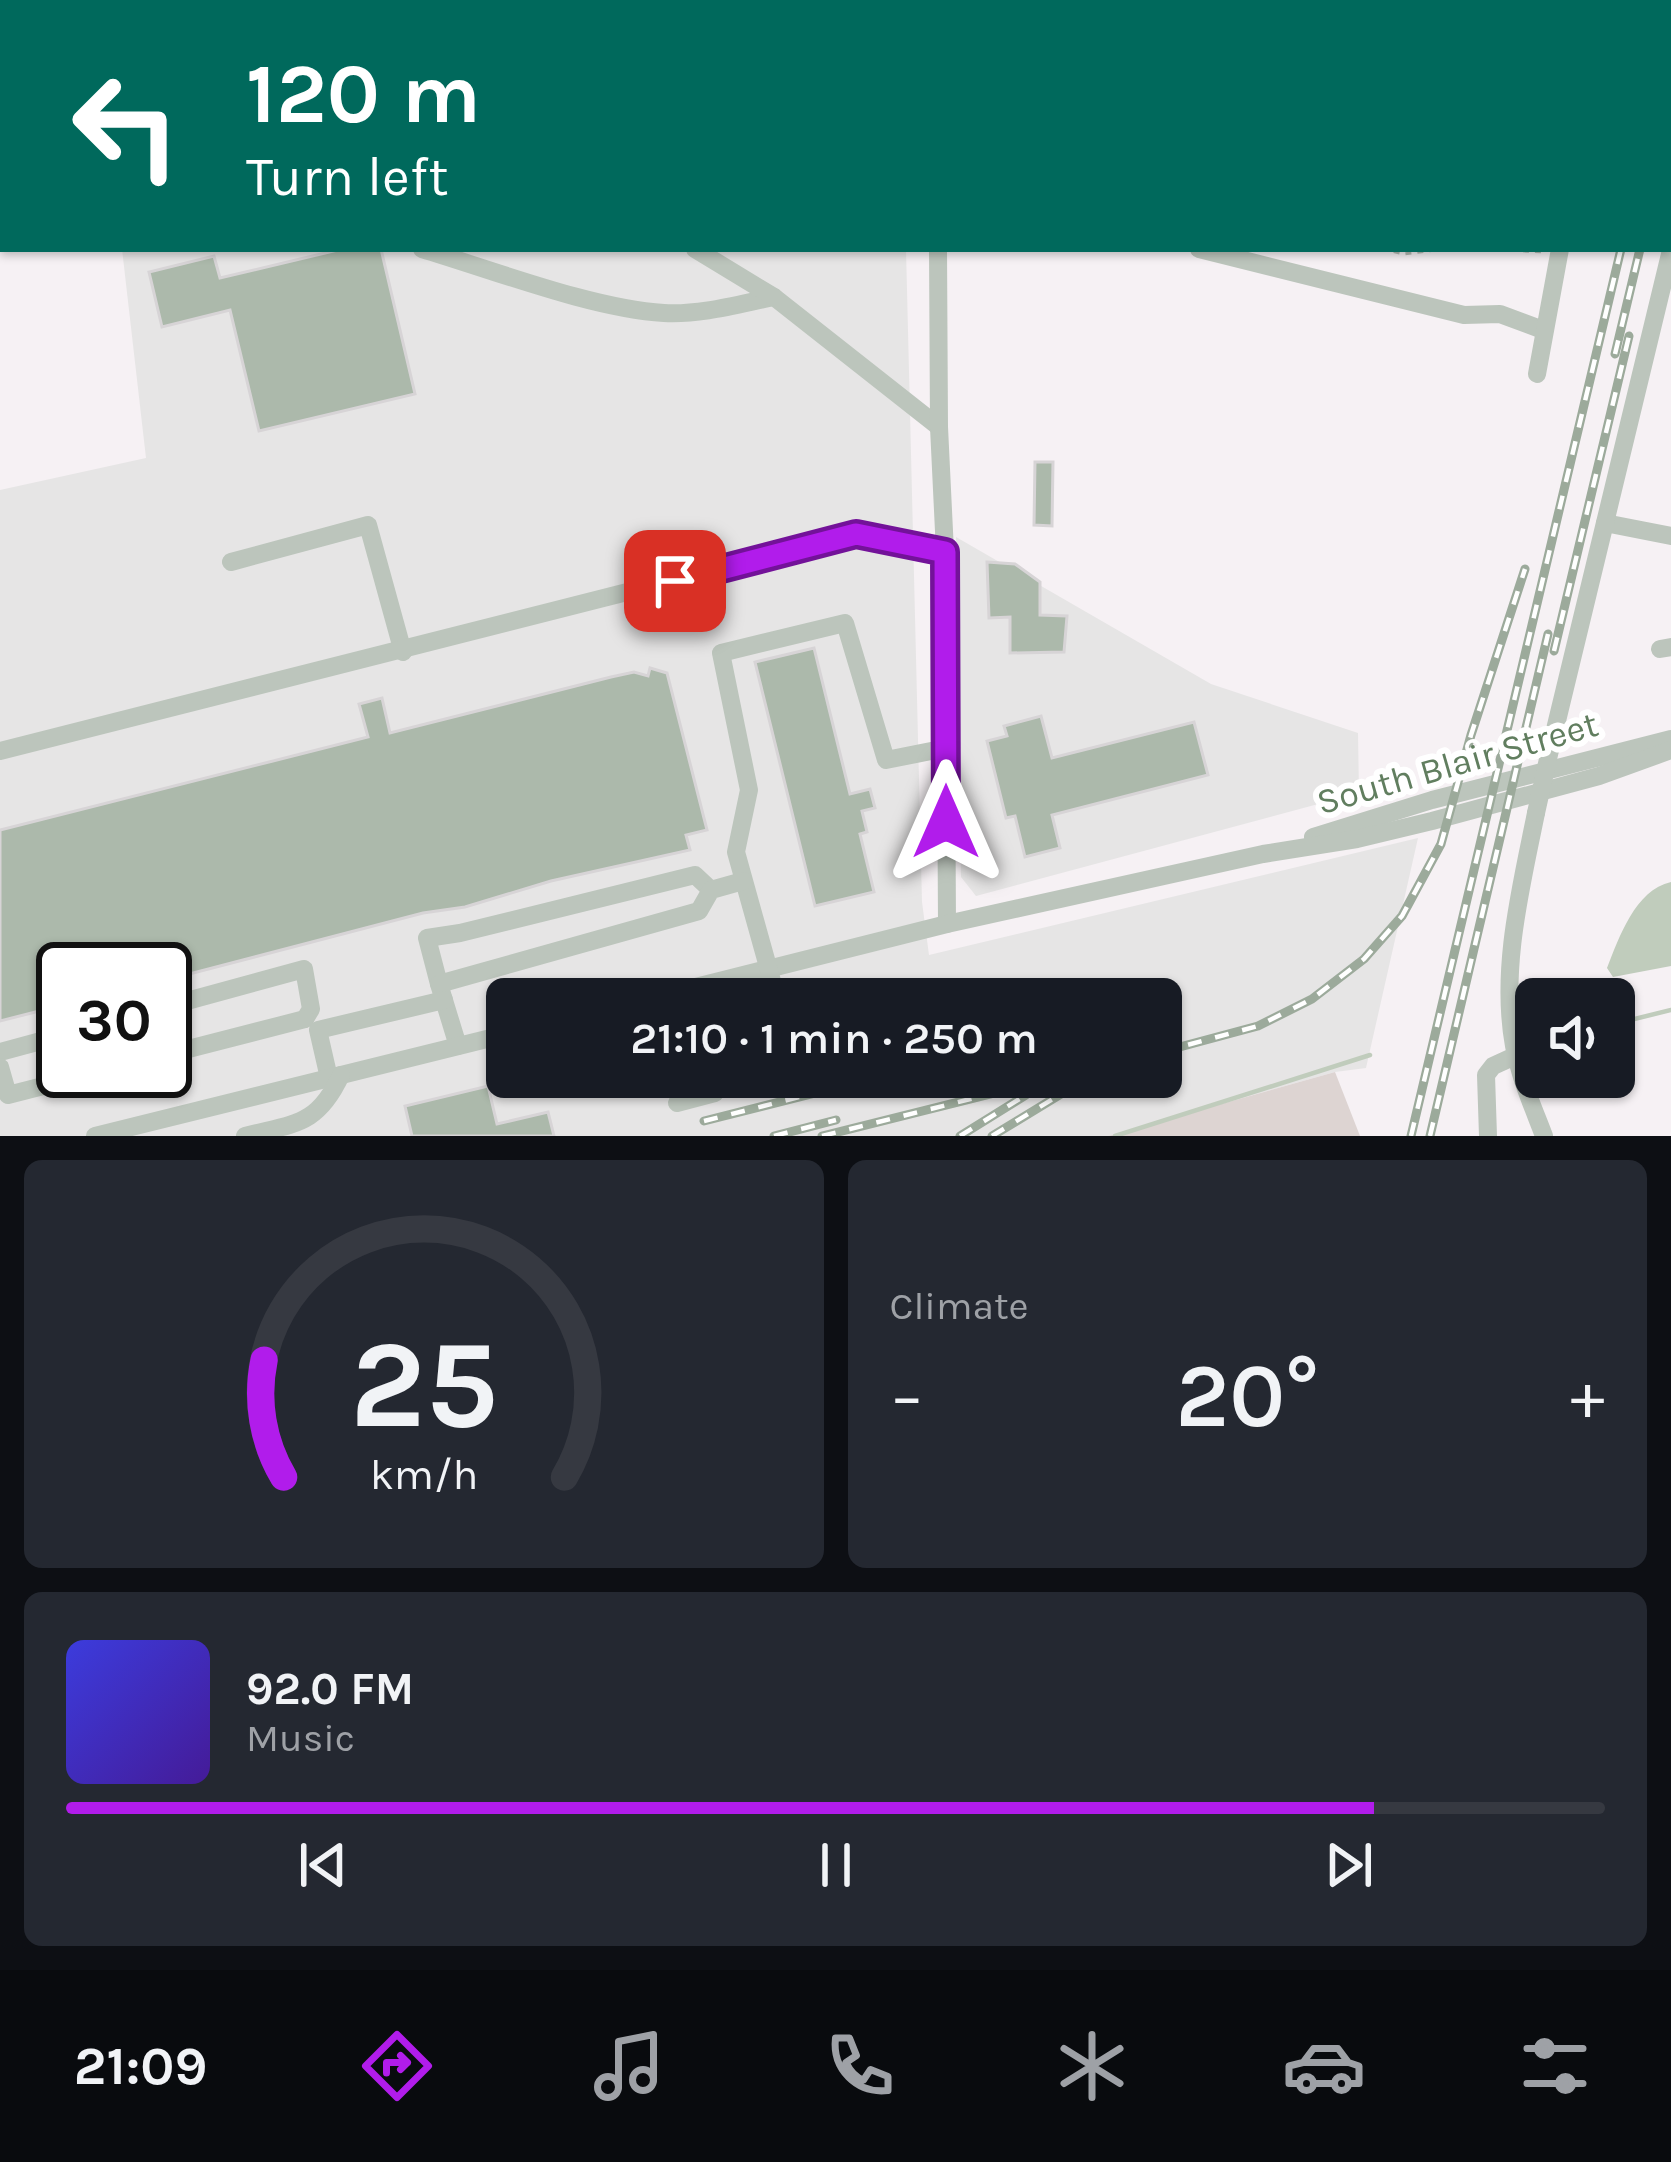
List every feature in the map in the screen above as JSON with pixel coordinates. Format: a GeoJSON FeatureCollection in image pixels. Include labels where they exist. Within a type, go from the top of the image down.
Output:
{"type":"FeatureCollection","features":[{"type":"Feature","properties":{"kind":"street"},"geometry":{"type":"LineString","coordinates":[[432,252],[614,305],[662,313],[690,313],[774,297]]}},
{"type":"Feature","properties":{"kind":"street"},"geometry":{"type":"LineString","coordinates":[[699,252],[774,297],[939,427]]}},
{"type":"Feature","properties":{"kind":"street"},"geometry":{"type":"LineString","coordinates":[[938,252],[947,925]]}},
{"type":"Feature","properties":{"kind":"street"},"geometry":{"type":"LineString","coordinates":[[1211,252],[1464,315],[1500,314],[1543,330]]}},
{"type":"Feature","properties":{"kind":"street"},"geometry":{"type":"LineString","coordinates":[[1537,374],[1560,252]]}},
{"type":"Feature","properties":{"kind":"street"},"geometry":{"type":"LineString","coordinates":[[1515,1041],[1514,920],[1671,252]]}},
{"type":"Feature","properties":{"kind":"street"},"geometry":{"type":"LineString","coordinates":[[1605,523],[1671,536]]}},
{"type":"Feature","properties":{"kind":"street"},"geometry":{"type":"LineString","coordinates":[[231,562],[368,525],[403,652]]}},
{"type":"Feature","properties":{"kind":"street"},"geometry":{"type":"LineString","coordinates":[[0,751],[856,534],[945,552]]}},
{"type":"Feature","properties":{"kind":"street"},"geometry":{"type":"LineString","coordinates":[[771,978],[736,851],[749,790],[721,653],[845,623],[886,760],[946,748]]}},
{"type":"Feature","properties":{"kind":"street","name":"South Blair Street"},"geometry":{"type":"LineString","coordinates":[[1263,854],[1412,805],[1671,739]]}},
{"type":"Feature","properties":{"kind":"street","name":"South Blair Street"},"geometry":{"type":"LineString","coordinates":[[733,978],[1263,854],[1432,821],[1599,776],[1671,750]]}},
{"type":"Feature","properties":{"kind":"street"},"geometry":{"type":"LineString","coordinates":[[458,1046],[427,938],[460,934],[695,875],[711,890]]}},
{"type":"Feature","properties":{"kind":"street"},"geometry":{"type":"LineString","coordinates":[[192,1049],[442,992],[699,911],[711,890],[743,881]]}},
{"type":"Feature","properties":{"kind":"street"},"geometry":{"type":"LineString","coordinates":[[192,1000],[304,969],[312,1024],[335,1077],[328,1102],[312,1117],[245,1136]]}},
{"type":"Feature","properties":{"kind":"street"},"geometry":{"type":"LineString","coordinates":[[95,1136],[486,1039]]}},
{"type":"Feature","properties":{"kind":"street"},"geometry":{"type":"LineString","coordinates":[[0,1052],[36,1042]]}},
{"type":"Feature","properties":{"kind":"street"},"geometry":{"type":"LineString","coordinates":[[1488,1136],[1486,1075],[1515,1055]]}},
{"type":"Feature","properties":{"kind":"street"},"geometry":{"type":"LineString","coordinates":[[0,1067],[8,1095],[36,1088]]}},
{"type":"Feature","properties":{"kind":"street"},"geometry":{"type":"LineString","coordinates":[[677,1103],[696,1098]]}},
{"type":"Feature","properties":{"kind":"street"},"geometry":{"type":"LineString","coordinates":[[1531,1098],[1544,1136]]}},
{"type":"Feature","properties":{"kind":"street"},"geometry":{"type":"LineString","coordinates":[[186,1113],[191,1136]]}},
{"type":"Feature","properties":{"kind":"shaded area"},"geometry":{"type":"Polygon","coordinates":[[[122,252],[906,252],[922,902],[929,955],[1418,838],[1366,1068],[1335,1072],[1108,1136],[0,1136],[0,490],[146,458],[122,252]]]}},
{"type":"Feature","properties":{"kind":"shaded area"},"geometry":{"type":"Polygon","coordinates":[[[956,537],[1211,684],[1358,733],[1359,793],[976,896],[961,877],[956,537]]]}},
{"type":"Feature","properties":{"kind":"shaded area"},"geometry":{"type":"Polygon","coordinates":[[[1671,882],[1671,966],[1613,977],[1607,968],[1630,917],[1648,895],[1671,882]]]}},
{"type":"Feature","properties":{"kind":"shaded area"},"geometry":{"type":"Polygon","coordinates":[[[1335,1072],[1360,1136],[1108,1136],[1129,1130],[1335,1072]]]}},
{"type":"Feature","properties":{"kind":"building"},"geometry":{"type":"Polygon","coordinates":[[[329,252],[382,252],[415,394],[259,431],[230,310],[162,327],[149,272],[214,256],[220,278],[329,252]]]}},
{"type":"Feature","properties":{"kind":"building"},"geometry":{"type":"Polygon","coordinates":[[[1035,462],[1053,462],[1052,526],[1034,525],[1035,462]]]}},
{"type":"Feature","properties":{"kind":"building"},"geometry":{"type":"Polygon","coordinates":[[[987,562],[1015,564],[1040,582],[1040,615],[1067,616],[1064,652],[1010,653],[1010,617],[989,618],[987,562]]]}},
{"type":"Feature","properties":{"kind":"building"},"geometry":{"type":"Polygon","coordinates":[[[814,648],[850,794],[870,789],[875,808],[862,811],[867,832],[860,834],[874,892],[815,906],[755,662],[814,648]]]}},
{"type":"Feature","properties":{"kind":"building"},"geometry":{"type":"Polygon","coordinates":[[[650,668],[667,673],[707,830],[686,835],[690,850],[192,973],[192,942],[36,942],[36,1012],[0,1021],[0,830],[368,737],[359,704],[382,698],[390,733],[611,677],[634,672],[648,676],[650,668]]]}},
{"type":"Feature","properties":{"kind":"building"},"geometry":{"type":"Polygon","coordinates":[[[1041,716],[1052,758],[1194,722],[1208,775],[1052,815],[1060,848],[1025,857],[1015,816],[1006,818],[987,741],[1007,736],[1004,726],[1041,716]]]}},
{"type":"Feature","properties":{"kind":"building"},"geometry":{"type":"Polygon","coordinates":[[[486,1086],[497,1124],[548,1112],[554,1136],[412,1136],[405,1106],[486,1086]]]}},
{"type":"Feature","properties":{"kind":"waterway"},"geometry":{"type":"LineString","coordinates":[[1635,1019],[1671,1010]]}},
{"type":"Feature","properties":{"kind":"waterway"},"geometry":{"type":"LineString","coordinates":[[1115,1136],[1370,1055]]}},
{"type":"Feature","properties":{"kind":"railway"},"geometry":{"type":"LineString","coordinates":[[1411,1136],[1620,252]]}},
{"type":"Feature","properties":{"kind":"railway"},"geometry":{"type":"LineString","coordinates":[[1615,354],[1639,252]]}},
{"type":"Feature","properties":{"kind":"railway"},"geometry":{"type":"LineString","coordinates":[[1554,651],[1629,336]]}},
{"type":"Feature","properties":{"kind":"railway"},"geometry":{"type":"LineString","coordinates":[[1182,1046],[1258,1026],[1312,999],[1364,959],[1402,916],[1441,844],[1525,569]]}},
{"type":"Feature","properties":{"kind":"railway"},"geometry":{"type":"LineString","coordinates":[[1430,1136],[1548,634]]}},
{"type":"Feature","properties":{"kind":"railway"},"geometry":{"type":"LineString","coordinates":[[704,1121],[795,1098]]}},
{"type":"Feature","properties":{"kind":"railway"},"geometry":{"type":"LineString","coordinates":[[822,1136],[975,1098]]}},
{"type":"Feature","properties":{"kind":"railway"},"geometry":{"type":"LineString","coordinates":[[960,1136],[1021,1098]]}},
{"type":"Feature","properties":{"kind":"railway"},"geometry":{"type":"LineString","coordinates":[[992,1136],[1054,1098]]}},
{"type":"Feature","properties":{"kind":"railway"},"geometry":{"type":"LineString","coordinates":[[774,1136],[836,1120]]}},
{"type":"Feature","properties":{"kind":"route"},"geometry":{"type":"LineString","coordinates":[[675,581],[856,534],[945,552],[946,822]]}}]}
